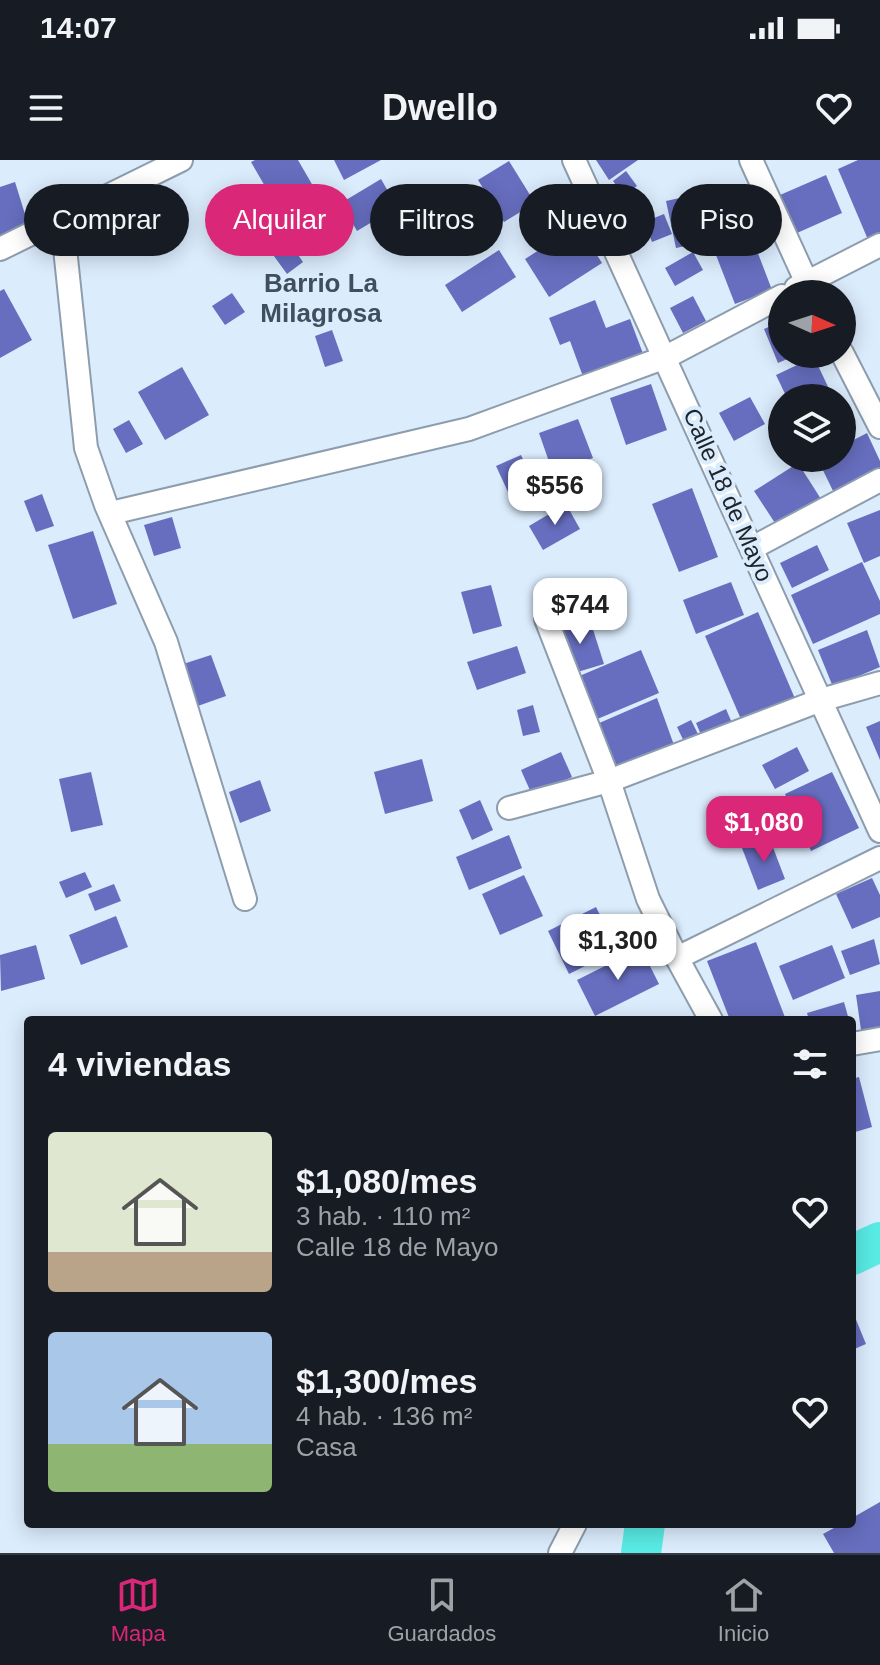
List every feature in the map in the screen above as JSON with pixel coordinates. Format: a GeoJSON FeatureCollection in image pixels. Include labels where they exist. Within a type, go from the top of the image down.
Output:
{"type":"FeatureCollection","features":[{"type":"Feature","properties":{"kind":"street"},"geometry":{"type":"LineString","coordinates":[[133,184],[181,160]]}},
{"type":"Feature","properties":{"kind":"street","name":"Calle 18 de Mayo"},"geometry":{"type":"LineString","coordinates":[[574,160],[880,831]]}},
{"type":"Feature","properties":{"kind":"street"},"geometry":{"type":"LineString","coordinates":[[751,160],[805,280]]}},
{"type":"Feature","properties":{"kind":"street"},"geometry":{"type":"LineString","coordinates":[[0,249],[24,238]]}},
{"type":"Feature","properties":{"kind":"street"},"geometry":{"type":"LineString","coordinates":[[822,280],[880,245]]}},
{"type":"Feature","properties":{"kind":"street"},"geometry":{"type":"LineString","coordinates":[[66,256],[86,448],[166,642],[245,899]]}},
{"type":"Feature","properties":{"kind":"street"},"geometry":{"type":"LineString","coordinates":[[111,513],[469,429],[666,357],[768,303]]}},
{"type":"Feature","properties":{"kind":"street"},"geometry":{"type":"LineString","coordinates":[[850,368],[880,427]]}},
{"type":"Feature","properties":{"kind":"street"},"geometry":{"type":"LineString","coordinates":[[752,548],[880,480]]}},
{"type":"Feature","properties":{"kind":"street"},"geometry":{"type":"LineString","coordinates":[[546,619],[609,781],[648,899],[709,1016]]}},
{"type":"Feature","properties":{"kind":"street"},"geometry":{"type":"LineString","coordinates":[[509,808],[609,781],[821,700],[880,683]]}},
{"type":"Feature","properties":{"kind":"street"},"geometry":{"type":"LineString","coordinates":[[677,958],[880,858]]}},
{"type":"Feature","properties":{"kind":"street"},"geometry":{"type":"LineString","coordinates":[[856,1043],[880,1039]]}},
{"type":"Feature","properties":{"kind":"street"},"geometry":{"type":"LineString","coordinates":[[560,1553],[573,1528]]}},
{"type":"Feature","properties":{"kind":"building"},"geometry":{"type":"Polygon","coordinates":[[[298,160],[312,184],[264,184],[251,162],[298,160]]]}},
{"type":"Feature","properties":{"kind":"building"},"geometry":{"type":"Polygon","coordinates":[[[334,160],[381,160],[344,180],[334,160]]]}},
{"type":"Feature","properties":{"kind":"building"},"geometry":{"type":"Polygon","coordinates":[[[596,160],[638,160],[609,180],[596,160]]]}},
{"type":"Feature","properties":{"kind":"building"},"geometry":{"type":"Polygon","coordinates":[[[858,160],[880,160],[880,237],[869,242],[838,169],[858,160]]]}},
{"type":"Feature","properties":{"kind":"building"},"geometry":{"type":"Polygon","coordinates":[[[509,161],[523,184],[519,184],[519,213],[504,222],[503,184],[480,184],[478,180],[509,161]]]}},
{"type":"Feature","properties":{"kind":"building"},"geometry":{"type":"Polygon","coordinates":[[[626,171],[636,184],[615,184],[613,181],[626,171]]]}},
{"type":"Feature","properties":{"kind":"building"},"geometry":{"type":"Polygon","coordinates":[[[826,175],[842,213],[797,233],[782,194],[826,175]]]}},
{"type":"Feature","properties":{"kind":"building"},"geometry":{"type":"Polygon","coordinates":[[[15,182],[24,211],[24,229],[0,237],[0,187],[15,182]]]}},
{"type":"Feature","properties":{"kind":"building"},"geometry":{"type":"Polygon","coordinates":[[[370,186],[370,223],[357,231],[354,226],[354,195],[370,186]]]}},
{"type":"Feature","properties":{"kind":"building"},"geometry":{"type":"Polygon","coordinates":[[[671,200],[671,224],[666,201],[671,200]]]}},
{"type":"Feature","properties":{"kind":"building"},"geometry":{"type":"Polygon","coordinates":[[[664,214],[671,234],[655,241],[655,218],[664,214]]]}},
{"type":"Feature","properties":{"kind":"building"},"geometry":{"type":"Polygon","coordinates":[[[274,256],[299,256],[303,262],[287,274],[274,256]]]}},
{"type":"Feature","properties":{"kind":"building"},"geometry":{"type":"Polygon","coordinates":[[[490,256],[503,256],[516,277],[462,312],[445,285],[490,256]]]}},
{"type":"Feature","properties":{"kind":"building"},"geometry":{"type":"Polygon","coordinates":[[[530,256],[598,256],[602,263],[549,297],[525,259],[530,256]]]}},
{"type":"Feature","properties":{"kind":"building"},"geometry":{"type":"Polygon","coordinates":[[[686,256],[695,256],[703,270],[675,286],[665,268],[686,256]]]}},
{"type":"Feature","properties":{"kind":"building"},"geometry":{"type":"Polygon","coordinates":[[[716,256],[759,256],[768,280],[768,292],[735,304],[716,256]]]}},
{"type":"Feature","properties":{"kind":"building"},"geometry":{"type":"Polygon","coordinates":[[[4,289],[32,340],[0,358],[0,291],[4,289]]]}},
{"type":"Feature","properties":{"kind":"building"},"geometry":{"type":"Polygon","coordinates":[[[232,293],[245,312],[225,325],[212,306],[232,293]]]}},
{"type":"Feature","properties":{"kind":"building"},"geometry":{"type":"Polygon","coordinates":[[[693,296],[706,321],[683,333],[670,308],[693,296]]]}},
{"type":"Feature","properties":{"kind":"building"},"geometry":{"type":"Polygon","coordinates":[[[595,300],[606,328],[630,319],[645,359],[585,382],[570,341],[560,345],[549,318],[595,300]]]}},
{"type":"Feature","properties":{"kind":"building"},"geometry":{"type":"Polygon","coordinates":[[[332,330],[343,361],[325,367],[315,336],[332,330]]]}},
{"type":"Feature","properties":{"kind":"building"},"geometry":{"type":"Polygon","coordinates":[[[182,367],[209,415],[165,440],[138,392],[182,367]]]}},
{"type":"Feature","properties":{"kind":"building"},"geometry":{"type":"Polygon","coordinates":[[[791,368],[819,368],[827,384],[780,384],[776,375],[791,368]]]}},
{"type":"Feature","properties":{"kind":"building"},"geometry":{"type":"Polygon","coordinates":[[[651,384],[667,430],[626,445],[610,398],[651,384]]]}},
{"type":"Feature","properties":{"kind":"building"},"geometry":{"type":"Polygon","coordinates":[[[750,397],[765,424],[734,441],[719,413],[750,397]]]}},
{"type":"Feature","properties":{"kind":"building"},"geometry":{"type":"Polygon","coordinates":[[[578,419],[593,458],[553,473],[539,433],[578,419]]]}},
{"type":"Feature","properties":{"kind":"building"},"geometry":{"type":"Polygon","coordinates":[[[129,420],[143,444],[126,453],[113,429],[129,420]]]}},
{"type":"Feature","properties":{"kind":"building"},"geometry":{"type":"Polygon","coordinates":[[[867,433],[880,461],[880,473],[835,495],[824,472],[856,472],[856,439],[867,433]]]}},
{"type":"Feature","properties":{"kind":"building"},"geometry":{"type":"Polygon","coordinates":[[[521,455],[539,493],[514,505],[496,466],[521,455]]]}},
{"type":"Feature","properties":{"kind":"building"},"geometry":{"type":"Polygon","coordinates":[[[784,472],[804,472],[821,499],[777,526],[754,491],[784,472]]]}},
{"type":"Feature","properties":{"kind":"building"},"geometry":{"type":"Polygon","coordinates":[[[692,488],[718,557],[679,572],[652,504],[692,488]]]}},
{"type":"Feature","properties":{"kind":"building"},"geometry":{"type":"Polygon","coordinates":[[[42,494],[54,526],[36,532],[24,501],[42,494]]]}},
{"type":"Feature","properties":{"kind":"building"},"geometry":{"type":"Polygon","coordinates":[[[566,504],[580,529],[543,550],[529,526],[566,504]]]}},
{"type":"Feature","properties":{"kind":"building"},"geometry":{"type":"Polygon","coordinates":[[[880,510],[880,556],[864,563],[847,523],[880,510]]]}},
{"type":"Feature","properties":{"kind":"building"},"geometry":{"type":"Polygon","coordinates":[[[172,517],[181,548],[154,556],[144,525],[172,517]]]}},
{"type":"Feature","properties":{"kind":"building"},"geometry":{"type":"Polygon","coordinates":[[[93,531],[117,604],[73,619],[48,545],[93,531]]]}},
{"type":"Feature","properties":{"kind":"building"},"geometry":{"type":"Polygon","coordinates":[[[817,545],[829,570],[792,588],[780,563],[817,545]]]}},
{"type":"Feature","properties":{"kind":"building"},"geometry":{"type":"Polygon","coordinates":[[[862,562],[880,601],[880,614],[813,644],[791,595],[862,562]]]}},
{"type":"Feature","properties":{"kind":"building"},"geometry":{"type":"Polygon","coordinates":[[[731,582],[744,615],[696,634],[683,600],[731,582]]]}},
{"type":"Feature","properties":{"kind":"building"},"geometry":{"type":"Polygon","coordinates":[[[491,585],[502,626],[473,634],[461,592],[491,585]]]}},
{"type":"Feature","properties":{"kind":"building"},"geometry":{"type":"Polygon","coordinates":[[[758,612],[796,701],[743,724],[705,636],[758,612]]]}},
{"type":"Feature","properties":{"kind":"building"},"geometry":{"type":"Polygon","coordinates":[[[589,617],[604,664],[571,674],[556,627],[589,617]]]}},
{"type":"Feature","properties":{"kind":"building"},"geometry":{"type":"Polygon","coordinates":[[[867,630],[880,667],[833,687],[818,650],[867,630]]]}},
{"type":"Feature","properties":{"kind":"building"},"geometry":{"type":"Polygon","coordinates":[[[517,646],[526,673],[477,690],[467,662],[517,646]]]}},
{"type":"Feature","properties":{"kind":"building"},"geometry":{"type":"Polygon","coordinates":[[[641,650],[659,693],[595,720],[577,677],[641,650]]]}},
{"type":"Feature","properties":{"kind":"building"},"geometry":{"type":"Polygon","coordinates":[[[211,655],[226,696],[195,707],[180,665],[211,655]]]}},
{"type":"Feature","properties":{"kind":"building"},"geometry":{"type":"Polygon","coordinates":[[[657,698],[674,745],[614,777],[590,727],[657,698]]]}},
{"type":"Feature","properties":{"kind":"building"},"geometry":{"type":"Polygon","coordinates":[[[533,705],[540,732],[523,736],[517,710],[533,705]]]}},
{"type":"Feature","properties":{"kind":"building"},"geometry":{"type":"Polygon","coordinates":[[[726,709],[732,723],[702,737],[696,723],[726,709]]]}},
{"type":"Feature","properties":{"kind":"building"},"geometry":{"type":"Polygon","coordinates":[[[691,720],[702,742],[688,750],[677,727],[691,720]]]}},
{"type":"Feature","properties":{"kind":"building"},"geometry":{"type":"Polygon","coordinates":[[[880,721],[880,760],[866,727],[880,721]]]}},
{"type":"Feature","properties":{"kind":"building"},"geometry":{"type":"Polygon","coordinates":[[[797,747],[809,771],[775,789],[762,765],[797,747]]]}},
{"type":"Feature","properties":{"kind":"building"},"geometry":{"type":"Polygon","coordinates":[[[561,752],[572,777],[532,795],[521,770],[561,752]]]}},
{"type":"Feature","properties":{"kind":"building"},"geometry":{"type":"Polygon","coordinates":[[[422,759],[433,801],[385,814],[374,772],[422,759]]]}},
{"type":"Feature","properties":{"kind":"building"},"geometry":{"type":"Polygon","coordinates":[[[91,772],[103,825],[71,832],[59,779],[91,772]]]}},
{"type":"Feature","properties":{"kind":"building"},"geometry":{"type":"Polygon","coordinates":[[[832,772],[859,828],[811,851],[785,794],[832,772]]]}},
{"type":"Feature","properties":{"kind":"building"},"geometry":{"type":"Polygon","coordinates":[[[260,780],[271,811],[240,823],[229,792],[260,780]]]}},
{"type":"Feature","properties":{"kind":"building"},"geometry":{"type":"Polygon","coordinates":[[[480,800],[493,830],[472,840],[459,810],[480,800]]]}},
{"type":"Feature","properties":{"kind":"building"},"geometry":{"type":"Polygon","coordinates":[[[509,835],[522,868],[469,890],[456,857],[509,835]]]}},
{"type":"Feature","properties":{"kind":"building"},"geometry":{"type":"Polygon","coordinates":[[[769,837],[785,879],[758,890],[742,848],[769,837]]]}},
{"type":"Feature","properties":{"kind":"building"},"geometry":{"type":"Polygon","coordinates":[[[85,872],[92,887],[66,898],[59,882],[85,872]]]}},
{"type":"Feature","properties":{"kind":"building"},"geometry":{"type":"Polygon","coordinates":[[[524,875],[543,916],[500,935],[482,894],[524,875]]]}},
{"type":"Feature","properties":{"kind":"building"},"geometry":{"type":"Polygon","coordinates":[[[872,878],[880,895],[880,917],[852,929],[836,894],[872,878]]]}},
{"type":"Feature","properties":{"kind":"building"},"geometry":{"type":"Polygon","coordinates":[[[114,884],[121,901],[95,911],[88,894],[114,884]]]}},
{"type":"Feature","properties":{"kind":"building"},"geometry":{"type":"Polygon","coordinates":[[[596,907],[617,950],[569,974],[548,931],[596,907]]]}},
{"type":"Feature","properties":{"kind":"building"},"geometry":{"type":"Polygon","coordinates":[[[116,916],[128,947],[81,965],[69,935],[116,916]]]}},
{"type":"Feature","properties":{"kind":"building"},"geometry":{"type":"Polygon","coordinates":[[[874,939],[880,964],[850,975],[841,951],[874,939]]]}},
{"type":"Feature","properties":{"kind":"building"},"geometry":{"type":"Polygon","coordinates":[[[756,942],[784,1016],[728,1016],[707,961],[756,942]]]}},
{"type":"Feature","properties":{"kind":"building"},"geometry":{"type":"Polygon","coordinates":[[[36,945],[45,979],[1,991],[0,955],[36,945]]]}},
{"type":"Feature","properties":{"kind":"building"},"geometry":{"type":"Polygon","coordinates":[[[832,945],[845,978],[793,1000],[779,966],[832,945]]]}},
{"type":"Feature","properties":{"kind":"building"},"geometry":{"type":"Polygon","coordinates":[[[641,948],[659,984],[595,1016],[577,980],[641,948]]]}},
{"type":"Feature","properties":{"kind":"building"},"geometry":{"type":"Polygon","coordinates":[[[880,991],[880,1035],[862,1037],[856,995],[880,991]]]}},
{"type":"Feature","properties":{"kind":"building"},"geometry":{"type":"Polygon","coordinates":[[[844,1002],[848,1016],[808,1016],[807,1013],[844,1002]]]}},
{"type":"Feature","properties":{"kind":"building"},"geometry":{"type":"Polygon","coordinates":[[[859,1077],[872,1127],[856,1132],[856,1078],[859,1077]]]}},
{"type":"Feature","properties":{"kind":"building"},"geometry":{"type":"Polygon","coordinates":[[[856,1320],[866,1344],[856,1348],[856,1320]]]}},
{"type":"Feature","properties":{"kind":"building"},"geometry":{"type":"Polygon","coordinates":[[[880,1502],[880,1553],[834,1553],[823,1534],[834,1528],[856,1528],[856,1516],[880,1502]]]}},
{"type":"Feature","properties":{"kind":"waterway"},"geometry":{"type":"LineString","coordinates":[[856,1253],[880,1242]]}},
{"type":"Feature","properties":{"kind":"waterway"},"geometry":{"type":"LineString","coordinates":[[641,1553],[644,1528]]}},
{"type":"Feature","properties":{"kind":"district","name":"Barrio La Milagrosa"},"geometry":{"type":"Point","coordinates":[321,298]}}]}
